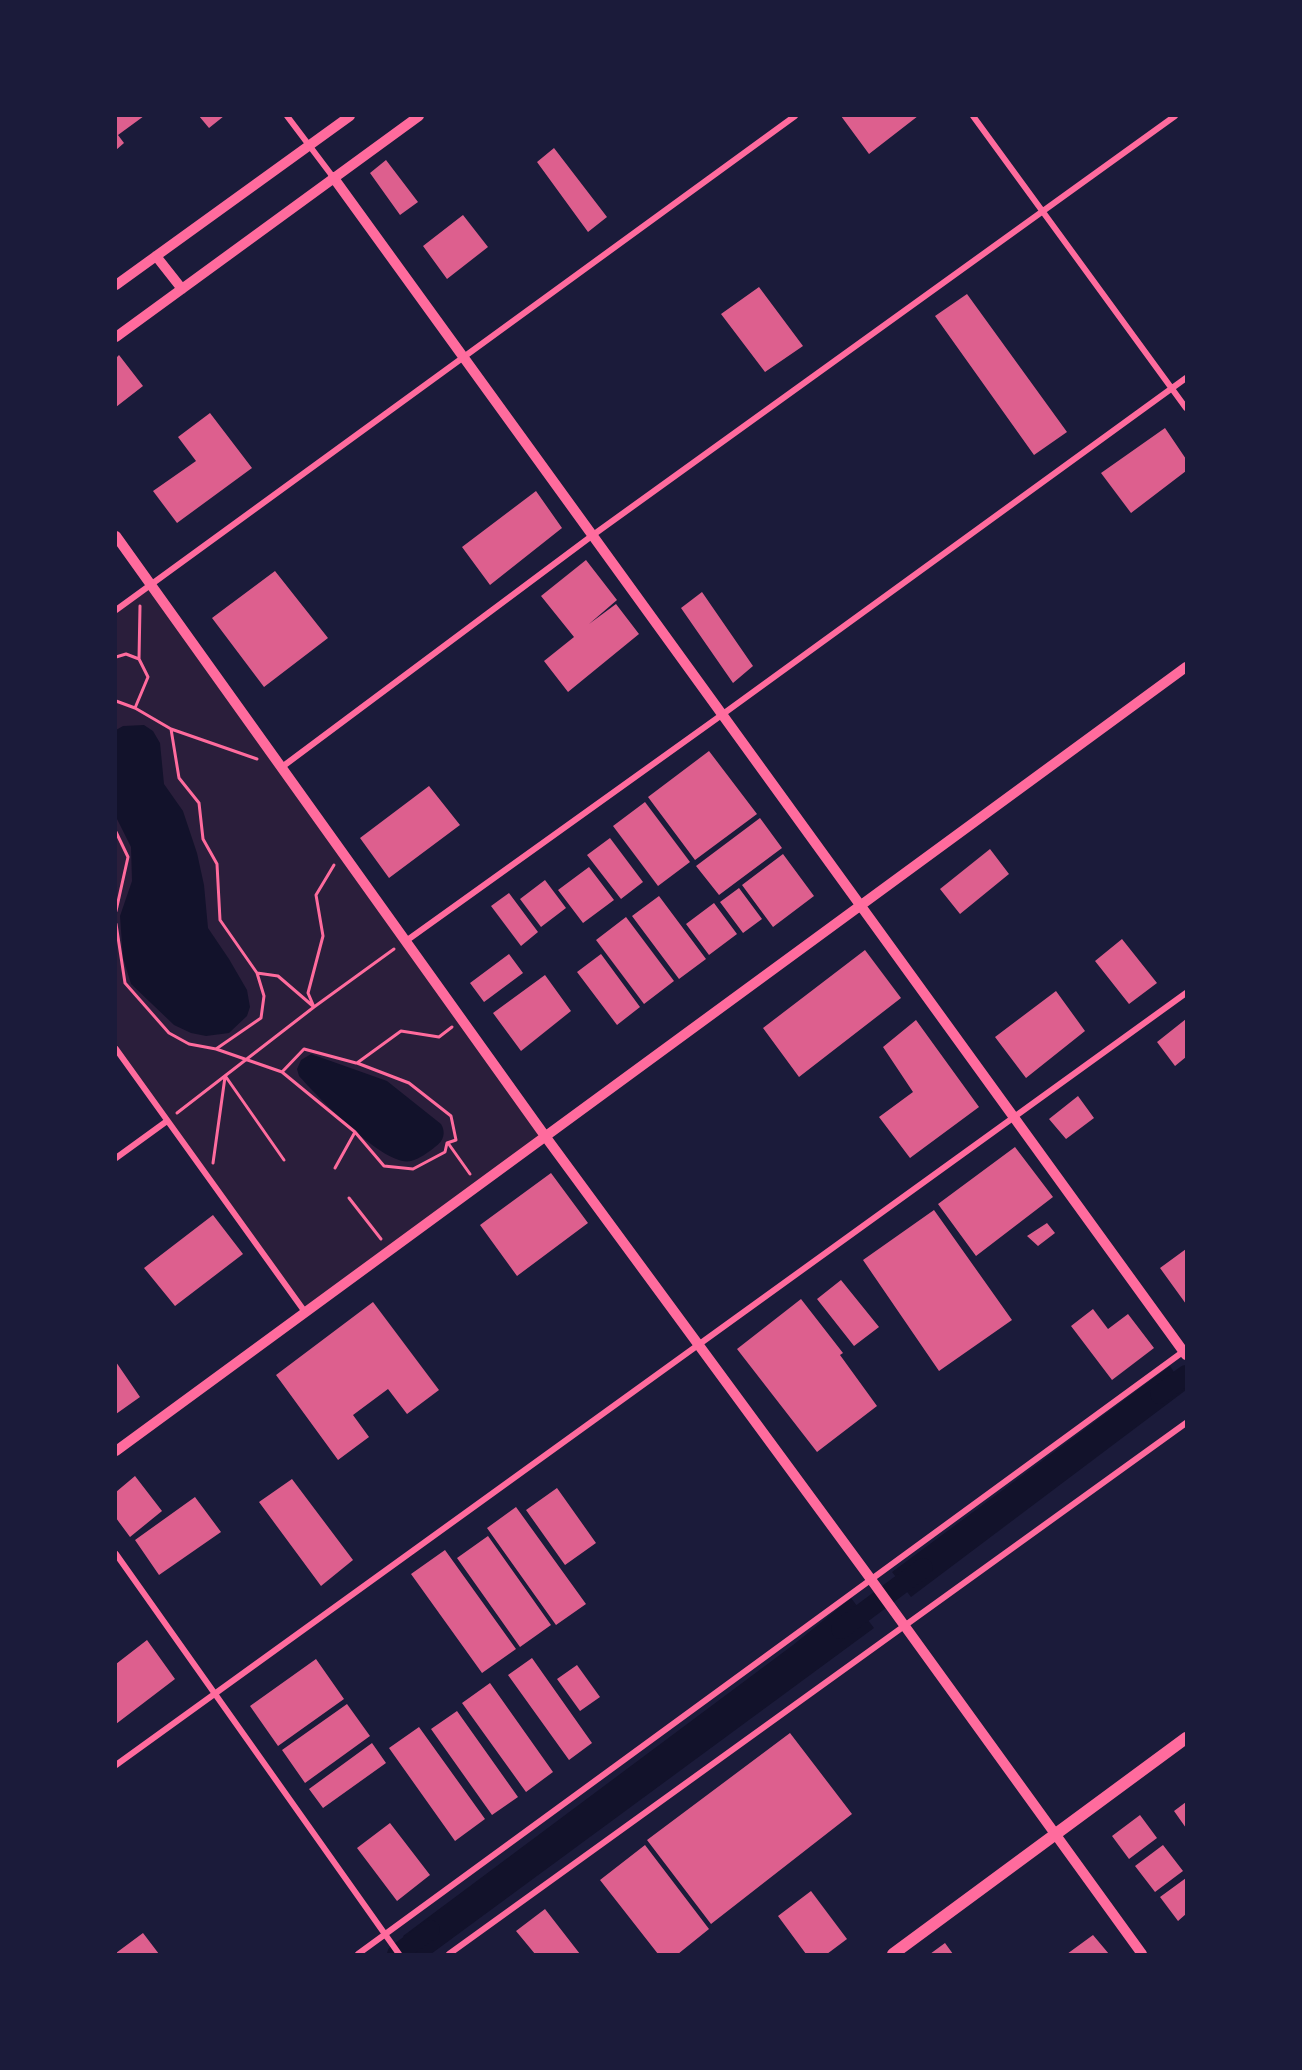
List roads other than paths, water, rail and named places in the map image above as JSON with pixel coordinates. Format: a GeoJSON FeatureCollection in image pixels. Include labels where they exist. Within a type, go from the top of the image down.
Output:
{"type":"FeatureCollection","features":[{"type":"Feature","properties":{"kind":"main road"},"geometry":{"type":"LineString","coordinates":[[893,1954],[1186,1738]]}},
{"type":"Feature","properties":{"kind":"street"},"geometry":{"type":"LineString","coordinates":[[287,116],[1186,1352],[873,1582],[358,1954]]}},
{"type":"Feature","properties":{"kind":"street"},"geometry":{"type":"LineString","coordinates":[[116,285],[350,116]]}},
{"type":"Feature","properties":{"kind":"street"},"geometry":{"type":"LineString","coordinates":[[116,338],[419,116]]}},
{"type":"Feature","properties":{"kind":"street"},"geometry":{"type":"LineString","coordinates":[[116,610],[795,116]]}},
{"type":"Feature","properties":{"kind":"street"},"geometry":{"type":"LineString","coordinates":[[973,116],[1186,408]]}},
{"type":"Feature","properties":{"kind":"street"},"geometry":{"type":"LineString","coordinates":[[282,767],[593,535],[1174,116]]}},
{"type":"Feature","properties":{"kind":"street"},"geometry":{"type":"LineString","coordinates":[[156,256],[183,289]]}},
{"type":"Feature","properties":{"kind":"street"},"geometry":{"type":"LineString","coordinates":[[406,941],[1186,378]]}},
{"type":"Feature","properties":{"kind":"street"},"geometry":{"type":"LineString","coordinates":[[116,536],[545,1136],[873,1582],[1142,1954]]}},
{"type":"Feature","properties":{"kind":"street"},"geometry":{"type":"LineString","coordinates":[[116,1451],[1186,667]]}},
{"type":"Feature","properties":{"kind":"street"},"geometry":{"type":"LineString","coordinates":[[116,1765],[1186,993]]}},
{"type":"Feature","properties":{"kind":"street"},"geometry":{"type":"LineString","coordinates":[[116,1049],[305,1312]]}},
{"type":"Feature","properties":{"kind":"street"},"geometry":{"type":"LineString","coordinates":[[116,1158],[167,1121]]}},
{"type":"Feature","properties":{"kind":"street"},"geometry":{"type":"LineString","coordinates":[[449,1954],[1186,1423]]}},
{"type":"Feature","properties":{"kind":"street"},"geometry":{"type":"LineString","coordinates":[[116,1554],[399,1954]]}},
{"type":"Feature","properties":{"kind":"waterway"},"geometry":{"type":"LineString","coordinates":[[1160,1394],[1186,1375]]}},
{"type":"Feature","properties":{"kind":"waterway"},"geometry":{"type":"LineString","coordinates":[[841,1629],[923,1568]]}},
{"type":"Feature","properties":{"kind":"waterway"},"geometry":{"type":"LineString","coordinates":[[397,1954],[430,1930]]}}]}
